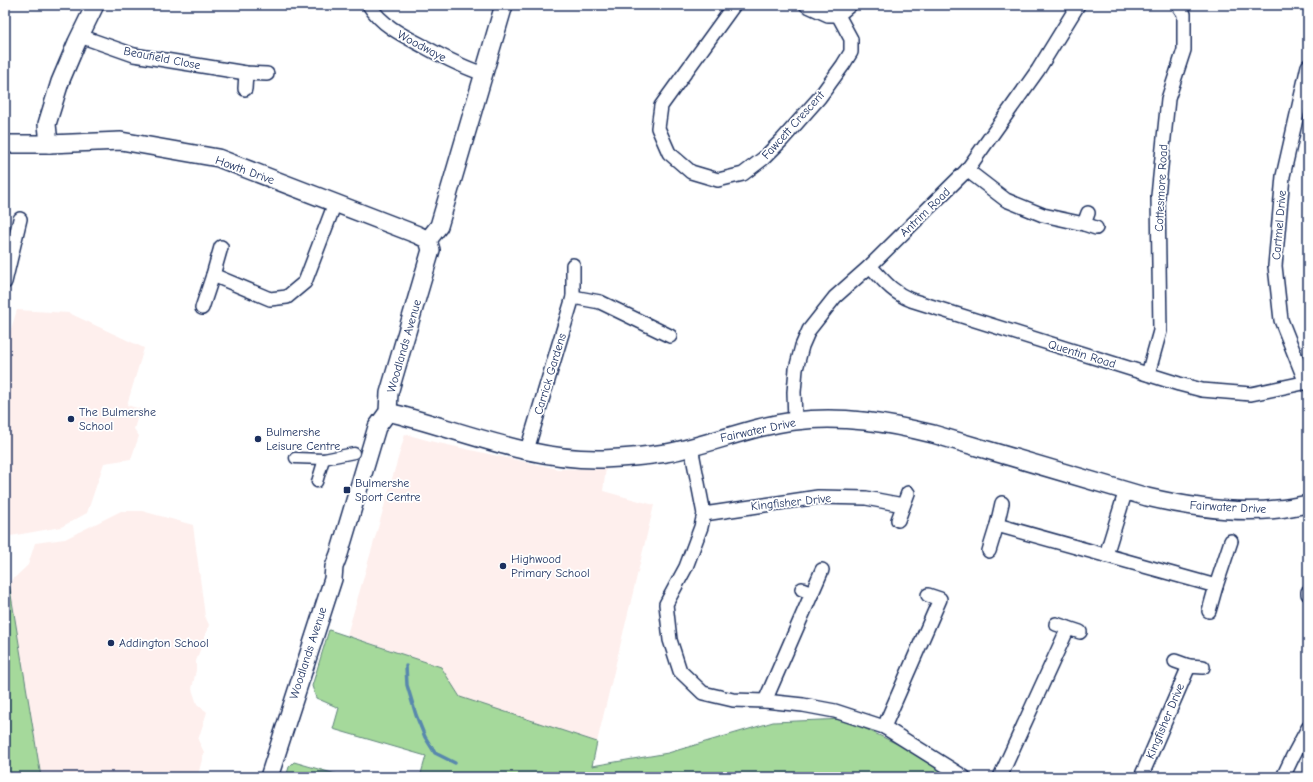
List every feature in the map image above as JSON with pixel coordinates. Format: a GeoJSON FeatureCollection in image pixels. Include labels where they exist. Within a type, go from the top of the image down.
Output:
{"type":"FeatureCollection","features":[{"type":"Feature","properties":{"kind":"street"},"geometry":{"type":"LineString","coordinates":[[49,144],[46,124],[60,82],[95,5]]}},
{"type":"Feature","properties":{"kind":"street","name":"Woodwaye"},"geometry":{"type":"LineString","coordinates":[[369,5],[374,12],[395,31],[459,66],[484,74]]}},
{"type":"Feature","properties":{"kind":"street"},"geometry":{"type":"LineString","coordinates":[[428,240],[439,226],[504,5]]}},
{"type":"Feature","properties":{"kind":"street","name":"Fawcett Crescent"},"geometry":{"type":"LineString","coordinates":[[734,5],[662,106],[658,128],[669,153],[691,172],[718,180],[742,174],[764,158],[820,98],[851,52],[851,39],[838,14]]}},
{"type":"Feature","properties":{"kind":"street"},"geometry":{"type":"LineString","coordinates":[[806,5],[828,15],[838,14],[850,5]]}},
{"type":"Feature","properties":{"kind":"street","name":"Antrim Road"},"geometry":{"type":"LineString","coordinates":[[795,421],[794,392],[796,369],[804,340],[809,330],[835,297],[870,266],[967,170],[1038,70],[1078,5]]}},
{"type":"Feature","properties":{"kind":"street","name":"Cottesmore Road"},"geometry":{"type":"LineString","coordinates":[[1148,374],[1160,330],[1158,196],[1168,99],[1184,50],[1184,14],[1178,5]]}},
{"type":"Feature","properties":{"kind":"street","name":"Beaufield Close"},"geometry":{"type":"LineString","coordinates":[[80,36],[134,55],[246,73],[267,74]]}},
{"type":"Feature","properties":{"kind":"street","name":"Cartmel Drive"},"geometry":{"type":"LineString","coordinates":[[1307,382],[1281,320],[1275,266],[1283,176],[1308,66]]}},
{"type":"Feature","properties":{"kind":"street"},"geometry":{"type":"LineString","coordinates":[[245,88],[246,73]]}},
{"type":"Feature","properties":{"kind":"street","name":"Howth Drive"},"geometry":{"type":"LineString","coordinates":[[5,144],[121,141],[218,158],[428,240]]}},
{"type":"Feature","properties":{"kind":"street"},"geometry":{"type":"LineString","coordinates":[[967,170],[1006,200],[1043,214],[1086,218],[1096,228]]}},
{"type":"Feature","properties":{"kind":"street"},"geometry":{"type":"LineString","coordinates":[[213,275],[270,299],[287,297],[305,282],[335,203]]}},
{"type":"Feature","properties":{"kind":"street"},"geometry":{"type":"LineString","coordinates":[[5,282],[8,262],[20,219]]}},
{"type":"Feature","properties":{"kind":"street","name":"Woodlands Avenue"},"geometry":{"type":"LineString","coordinates":[[269,777],[332,579],[334,567],[369,450],[377,427],[388,412],[389,393],[431,250],[428,240]]}},
{"type":"Feature","properties":{"kind":"street"},"geometry":{"type":"LineString","coordinates":[[202,308],[221,247]]}},
{"type":"Feature","properties":{"kind":"street","name":"Carrick Gardens"},"geometry":{"type":"LineString","coordinates":[[527,450],[573,297],[573,265]]}},
{"type":"Feature","properties":{"kind":"street","name":"Quentin Road"},"geometry":{"type":"LineString","coordinates":[[870,266],[888,286],[900,296],[1179,384],[1202,390],[1251,394],[1307,382]]}},
{"type":"Feature","properties":{"kind":"street"},"geometry":{"type":"LineString","coordinates":[[573,297],[600,302],[670,336]]}},
{"type":"Feature","properties":{"kind":"street","name":"Fairwater Drive"},"geometry":{"type":"LineString","coordinates":[[388,412],[481,439],[527,450],[566,456],[602,459],[666,452],[759,427],[795,421],[839,419],[904,427],[933,434],[1177,504],[1202,508],[1241,510],[1277,509],[1308,504]]}},
{"type":"Feature","properties":{"kind":"street"},"geometry":{"type":"LineString","coordinates":[[691,446],[704,514],[701,527],[686,567],[666,604],[670,640],[680,671],[703,693],[733,700],[804,705],[834,711],[884,727],[964,777]]}},
{"type":"Feature","properties":{"kind":"street"},"geometry":{"type":"LineString","coordinates":[[295,458],[324,460],[354,453]]}},
{"type":"Feature","properties":{"kind":"street"},"geometry":{"type":"LineString","coordinates":[[317,482],[324,460]]}},
{"type":"Feature","properties":{"kind":"street"},"geometry":{"type":"LineString","coordinates":[[1106,555],[1126,490]]}},
{"type":"Feature","properties":{"kind":"street"},"geometry":{"type":"LineString","coordinates":[[898,520],[908,493]]}},
{"type":"Feature","properties":{"kind":"street","name":"Kingfisher Drive"},"geometry":{"type":"LineString","coordinates":[[704,514],[818,497],[866,498],[903,505]]}},
{"type":"Feature","properties":{"kind":"street"},"geometry":{"type":"LineString","coordinates":[[989,551],[1002,503]]}},
{"type":"Feature","properties":{"kind":"street"},"geometry":{"type":"LineString","coordinates":[[997,525],[1216,586]]}},
{"type":"Feature","properties":{"kind":"street"},"geometry":{"type":"LineString","coordinates":[[1209,611],[1231,541]]}},
{"type":"Feature","properties":{"kind":"street"},"geometry":{"type":"LineString","coordinates":[[764,701],[807,591],[822,570]]}},
{"type":"Feature","properties":{"kind":"street"},"geometry":{"type":"LineString","coordinates":[[884,727],[940,599]]}},
{"type":"Feature","properties":{"kind":"street"},"geometry":{"type":"LineString","coordinates":[[1000,777],[1068,628]]}},
{"type":"Feature","properties":{"kind":"street"},"geometry":{"type":"LineString","coordinates":[[1175,661],[1189,666],[1203,667]]}},
{"type":"Feature","properties":{"kind":"street","name":"Kingfisher Drive"},"geometry":{"type":"LineString","coordinates":[[1141,777],[1189,666]]}},
{"type":"Feature","properties":{"kind":"street"},"geometry":{"type":"LineString","coordinates":[[1283,777],[1292,756],[1308,728]]}},
{"type":"Feature","properties":{"kind":"shaded area","name":"The Bulmershe School"},"geometry":{"type":"Polygon","coordinates":[[[17,310],[69,313],[144,348],[127,405],[140,409],[134,429],[139,436],[131,459],[104,463],[87,513],[61,527],[5,537],[5,334],[10,332],[17,310]]]}},
{"type":"Feature","properties":{"kind":"shaded area","name":"Highwood Primary School"},"geometry":{"type":"Polygon","coordinates":[[[405,434],[434,442],[558,469],[606,468],[603,491],[654,505],[597,742],[460,697],[441,667],[347,635],[405,434]]]}},
{"type":"Feature","properties":{"kind":"shaded area","name":"Addington School"},"geometry":{"type":"Polygon","coordinates":[[[121,511],[142,511],[193,525],[205,616],[209,625],[196,661],[196,670],[192,689],[197,704],[207,712],[198,740],[204,752],[198,775],[202,777],[41,777],[9,583],[28,565],[35,543],[65,539],[121,511]]]}},
{"type":"Feature","properties":{"kind":"green space"},"geometry":{"type":"Polygon","coordinates":[[[5,583],[9,583],[41,777],[5,777],[5,583]]]}},
{"type":"Feature","properties":{"kind":"green space"},"geometry":{"type":"Polygon","coordinates":[[[329,630],[441,667],[460,697],[597,742],[592,766],[668,753],[773,722],[845,719],[914,752],[950,777],[420,777],[426,756],[333,729],[339,708],[316,698],[312,686],[329,630]]]}},
{"type":"Feature","properties":{"kind":"green space"},"geometry":{"type":"Polygon","coordinates":[[[294,762],[346,777],[286,777],[289,767],[294,762]]]}},
{"type":"Feature","properties":{"kind":"waterway"},"geometry":{"type":"LineString","coordinates":[[406,666],[407,685],[416,715],[425,737],[435,753],[455,763]]}},
{"type":"Feature","properties":{"kind":"place","name":"The Bulmershe School"},"geometry":{"type":"Point","coordinates":[71,419]}},
{"type":"Feature","properties":{"kind":"place","name":"Bulmershe Leisure Centre"},"geometry":{"type":"Point","coordinates":[258,439]}},
{"type":"Feature","properties":{"kind":"place","name":"Bulmershe Sport Centre"},"geometry":{"type":"Point","coordinates":[347,490]}},
{"type":"Feature","properties":{"kind":"place","name":"Highwood Primary School"},"geometry":{"type":"Point","coordinates":[503,566]}},
{"type":"Feature","properties":{"kind":"place","name":"Addington School"},"geometry":{"type":"Point","coordinates":[111,643]}}]}
